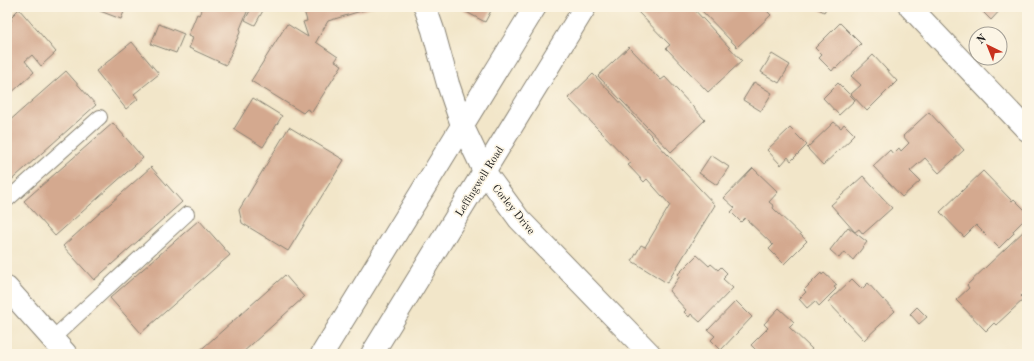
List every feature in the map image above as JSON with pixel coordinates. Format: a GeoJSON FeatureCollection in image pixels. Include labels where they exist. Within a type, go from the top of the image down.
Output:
{"type":"FeatureCollection","features":[{"type":"Feature","properties":{"kind":"main road","name":"Corley Drive"},"geometry":{"type":"LineString","coordinates":[[425,7],[462,125],[484,172],[519,219],[650,354]]}},
{"type":"Feature","properties":{"kind":"main road"},"geometry":{"type":"LineString","coordinates":[[322,354],[535,7]]}},
{"type":"Feature","properties":{"kind":"main road","name":"Leffingwell Road"},"geometry":{"type":"LineString","coordinates":[[372,354],[585,7]]}},
{"type":"Feature","properties":{"kind":"main road"},"geometry":{"type":"LineString","coordinates":[[910,7],[1027,130]]}},
{"type":"Feature","properties":{"kind":"main road"},"geometry":{"type":"LineString","coordinates":[[7,288],[59,346]]}},
{"type":"Feature","properties":{"kind":"lane"},"geometry":{"type":"LineString","coordinates":[[7,200],[100,117]]}},
{"type":"Feature","properties":{"kind":"lane"},"geometry":{"type":"LineString","coordinates":[[59,346],[187,214]]}},
{"type":"Feature","properties":{"kind":"building"},"geometry":{"type":"Polygon","coordinates":[[[102,7],[126,7],[121,19],[100,11],[102,7]]]}},
{"type":"Feature","properties":{"kind":"building"},"geometry":{"type":"Polygon","coordinates":[[[203,7],[249,7],[226,65],[189,48],[193,38],[188,36],[197,14],[199,15],[203,7]]]}},
{"type":"Feature","properties":{"kind":"building"},"geometry":{"type":"Polygon","coordinates":[[[252,7],[265,7],[255,25],[245,20],[252,7]]]}},
{"type":"Feature","properties":{"kind":"building"},"geometry":{"type":"Polygon","coordinates":[[[303,7],[374,7],[328,21],[316,42],[338,57],[335,61],[342,65],[312,112],[307,109],[303,113],[251,81],[287,24],[308,37],[303,22],[307,21],[303,7]]]}},
{"type":"Feature","properties":{"kind":"building"},"geometry":{"type":"Polygon","coordinates":[[[457,7],[493,7],[485,22],[457,7]]]}},
{"type":"Feature","properties":{"kind":"building"},"geometry":{"type":"Polygon","coordinates":[[[643,7],[692,7],[742,61],[708,92],[666,48],[670,45],[638,12],[643,7]]]}},
{"type":"Feature","properties":{"kind":"building"},"geometry":{"type":"Polygon","coordinates":[[[698,7],[763,7],[771,15],[737,47],[698,7]]]}},
{"type":"Feature","properties":{"kind":"building"},"geometry":{"type":"Polygon","coordinates":[[[815,7],[827,7],[824,12],[815,7]]]}},
{"type":"Feature","properties":{"kind":"building"},"geometry":{"type":"Polygon","coordinates":[[[978,7],[1003,7],[991,20],[978,7]]]}},
{"type":"Feature","properties":{"kind":"building"},"geometry":{"type":"Polygon","coordinates":[[[19,9],[56,52],[41,66],[32,55],[25,61],[34,72],[7,97],[7,27],[11,23],[9,22],[12,20],[10,18],[19,9]]]}},
{"type":"Feature","properties":{"kind":"building"},"geometry":{"type":"Polygon","coordinates":[[[840,23],[861,44],[832,71],[819,58],[822,55],[815,48],[840,23]]]}},
{"type":"Feature","properties":{"kind":"building"},"geometry":{"type":"Polygon","coordinates":[[[159,24],[184,34],[176,53],[151,44],[159,24]]]}},
{"type":"Feature","properties":{"kind":"building"},"geometry":{"type":"Polygon","coordinates":[[[132,42],[159,74],[134,94],[138,99],[126,109],[96,71],[132,42]]]}},
{"type":"Feature","properties":{"kind":"building"},"geometry":{"type":"Polygon","coordinates":[[[629,47],[661,80],[665,77],[705,120],[671,152],[598,76],[629,47]]]}},
{"type":"Feature","properties":{"kind":"building"},"geometry":{"type":"Polygon","coordinates":[[[772,54],[790,65],[779,83],[761,72],[772,54]]]}},
{"type":"Feature","properties":{"kind":"building"},"geometry":{"type":"Polygon","coordinates":[[[873,55],[897,81],[867,111],[851,94],[861,85],[851,76],[873,55]]]}},
{"type":"Feature","properties":{"kind":"building"},"geometry":{"type":"Polygon","coordinates":[[[66,71],[96,105],[7,184],[7,123],[66,71]]]}},
{"type":"Feature","properties":{"kind":"building"},"geometry":{"type":"Polygon","coordinates":[[[593,74],[715,205],[667,283],[632,261],[641,245],[645,247],[670,205],[647,179],[644,182],[628,165],[631,163],[568,98],[593,74]]]}},
{"type":"Feature","properties":{"kind":"building"},"geometry":{"type":"Polygon","coordinates":[[[754,82],[772,93],[761,111],[743,100],[754,82]]]}},
{"type":"Feature","properties":{"kind":"building"},"geometry":{"type":"Polygon","coordinates":[[[838,83],[855,100],[839,115],[823,98],[838,83]]]}},
{"type":"Feature","properties":{"kind":"building"},"geometry":{"type":"Polygon","coordinates":[[[253,98],[282,116],[263,147],[234,129],[253,98]]]}},
{"type":"Feature","properties":{"kind":"building"},"geometry":{"type":"Polygon","coordinates":[[[929,112],[964,150],[939,173],[925,158],[910,171],[920,181],[902,197],[873,166],[890,150],[893,154],[899,148],[901,151],[909,143],[903,136],[929,112]]]}},
{"type":"Feature","properties":{"kind":"building"},"geometry":{"type":"Polygon","coordinates":[[[834,122],[841,128],[844,124],[854,134],[850,138],[851,139],[823,165],[807,148],[834,122]]]}},
{"type":"Feature","properties":{"kind":"building"},"geometry":{"type":"Polygon","coordinates":[[[113,123],[143,158],[55,236],[24,201],[113,123]]]}},
{"type":"Feature","properties":{"kind":"building"},"geometry":{"type":"Polygon","coordinates":[[[289,127],[344,160],[288,251],[242,223],[239,210],[289,127]]]}},
{"type":"Feature","properties":{"kind":"building"},"geometry":{"type":"Polygon","coordinates":[[[790,128],[807,145],[791,161],[788,157],[781,165],[767,150],[790,128]]]}},
{"type":"Feature","properties":{"kind":"building"},"geometry":{"type":"Polygon","coordinates":[[[711,155],[729,167],[717,185],[699,173],[711,155]]]}},
{"type":"Feature","properties":{"kind":"building"},"geometry":{"type":"Polygon","coordinates":[[[151,167],[182,202],[94,280],[63,246],[151,167]]]}},
{"type":"Feature","properties":{"kind":"building"},"geometry":{"type":"Polygon","coordinates":[[[753,168],[778,192],[769,202],[774,206],[773,208],[807,241],[784,264],[769,249],[773,245],[745,218],[741,222],[731,212],[735,208],[724,198],[753,168]]]}},
{"type":"Feature","properties":{"kind":"building"},"geometry":{"type":"Polygon","coordinates":[[[983,171],[1012,201],[1014,199],[1027,212],[1027,217],[999,248],[976,225],[964,237],[940,212],[983,171]]]}},
{"type":"Feature","properties":{"kind":"building"},"geometry":{"type":"Polygon","coordinates":[[[863,176],[892,208],[863,234],[859,229],[855,232],[831,205],[863,176]]]}},
{"type":"Feature","properties":{"kind":"building"},"geometry":{"type":"Polygon","coordinates":[[[199,220],[230,255],[141,333],[110,298],[199,220]]]}},
{"type":"Feature","properties":{"kind":"building"},"geometry":{"type":"Polygon","coordinates":[[[848,227],[867,242],[853,260],[844,252],[839,258],[830,250],[848,227]]]}},
{"type":"Feature","properties":{"kind":"building"},"geometry":{"type":"Polygon","coordinates":[[[1027,228],[1027,291],[1021,296],[1024,299],[996,325],[994,323],[986,331],[956,300],[969,288],[967,285],[1027,228]]]}},
{"type":"Feature","properties":{"kind":"building"},"geometry":{"type":"Polygon","coordinates":[[[697,255],[709,266],[711,264],[718,270],[721,267],[727,273],[723,279],[733,288],[700,322],[691,314],[689,317],[684,312],[686,310],[669,291],[680,276],[678,274],[697,255]]]}},
{"type":"Feature","properties":{"kind":"building"},"geometry":{"type":"Polygon","coordinates":[[[821,273],[822,275],[824,273],[837,285],[834,287],[836,289],[819,306],[815,301],[807,308],[799,299],[806,292],[804,290],[821,273]]]}},
{"type":"Feature","properties":{"kind":"building"},"geometry":{"type":"Polygon","coordinates":[[[285,275],[304,297],[241,354],[196,354],[285,275]]]}},
{"type":"Feature","properties":{"kind":"building"},"geometry":{"type":"Polygon","coordinates":[[[852,279],[862,289],[868,283],[895,311],[864,340],[828,302],[852,279]]]}},
{"type":"Feature","properties":{"kind":"building"},"geometry":{"type":"Polygon","coordinates":[[[736,301],[752,317],[721,350],[711,340],[715,336],[708,330],[736,301]]]}},
{"type":"Feature","properties":{"kind":"building"},"geometry":{"type":"Polygon","coordinates":[[[917,307],[927,317],[919,324],[910,314],[917,307]]]}},
{"type":"Feature","properties":{"kind":"building"},"geometry":{"type":"Polygon","coordinates":[[[779,308],[794,322],[789,327],[812,349],[808,354],[760,354],[751,345],[768,328],[764,324],[779,308]]]}}]}
